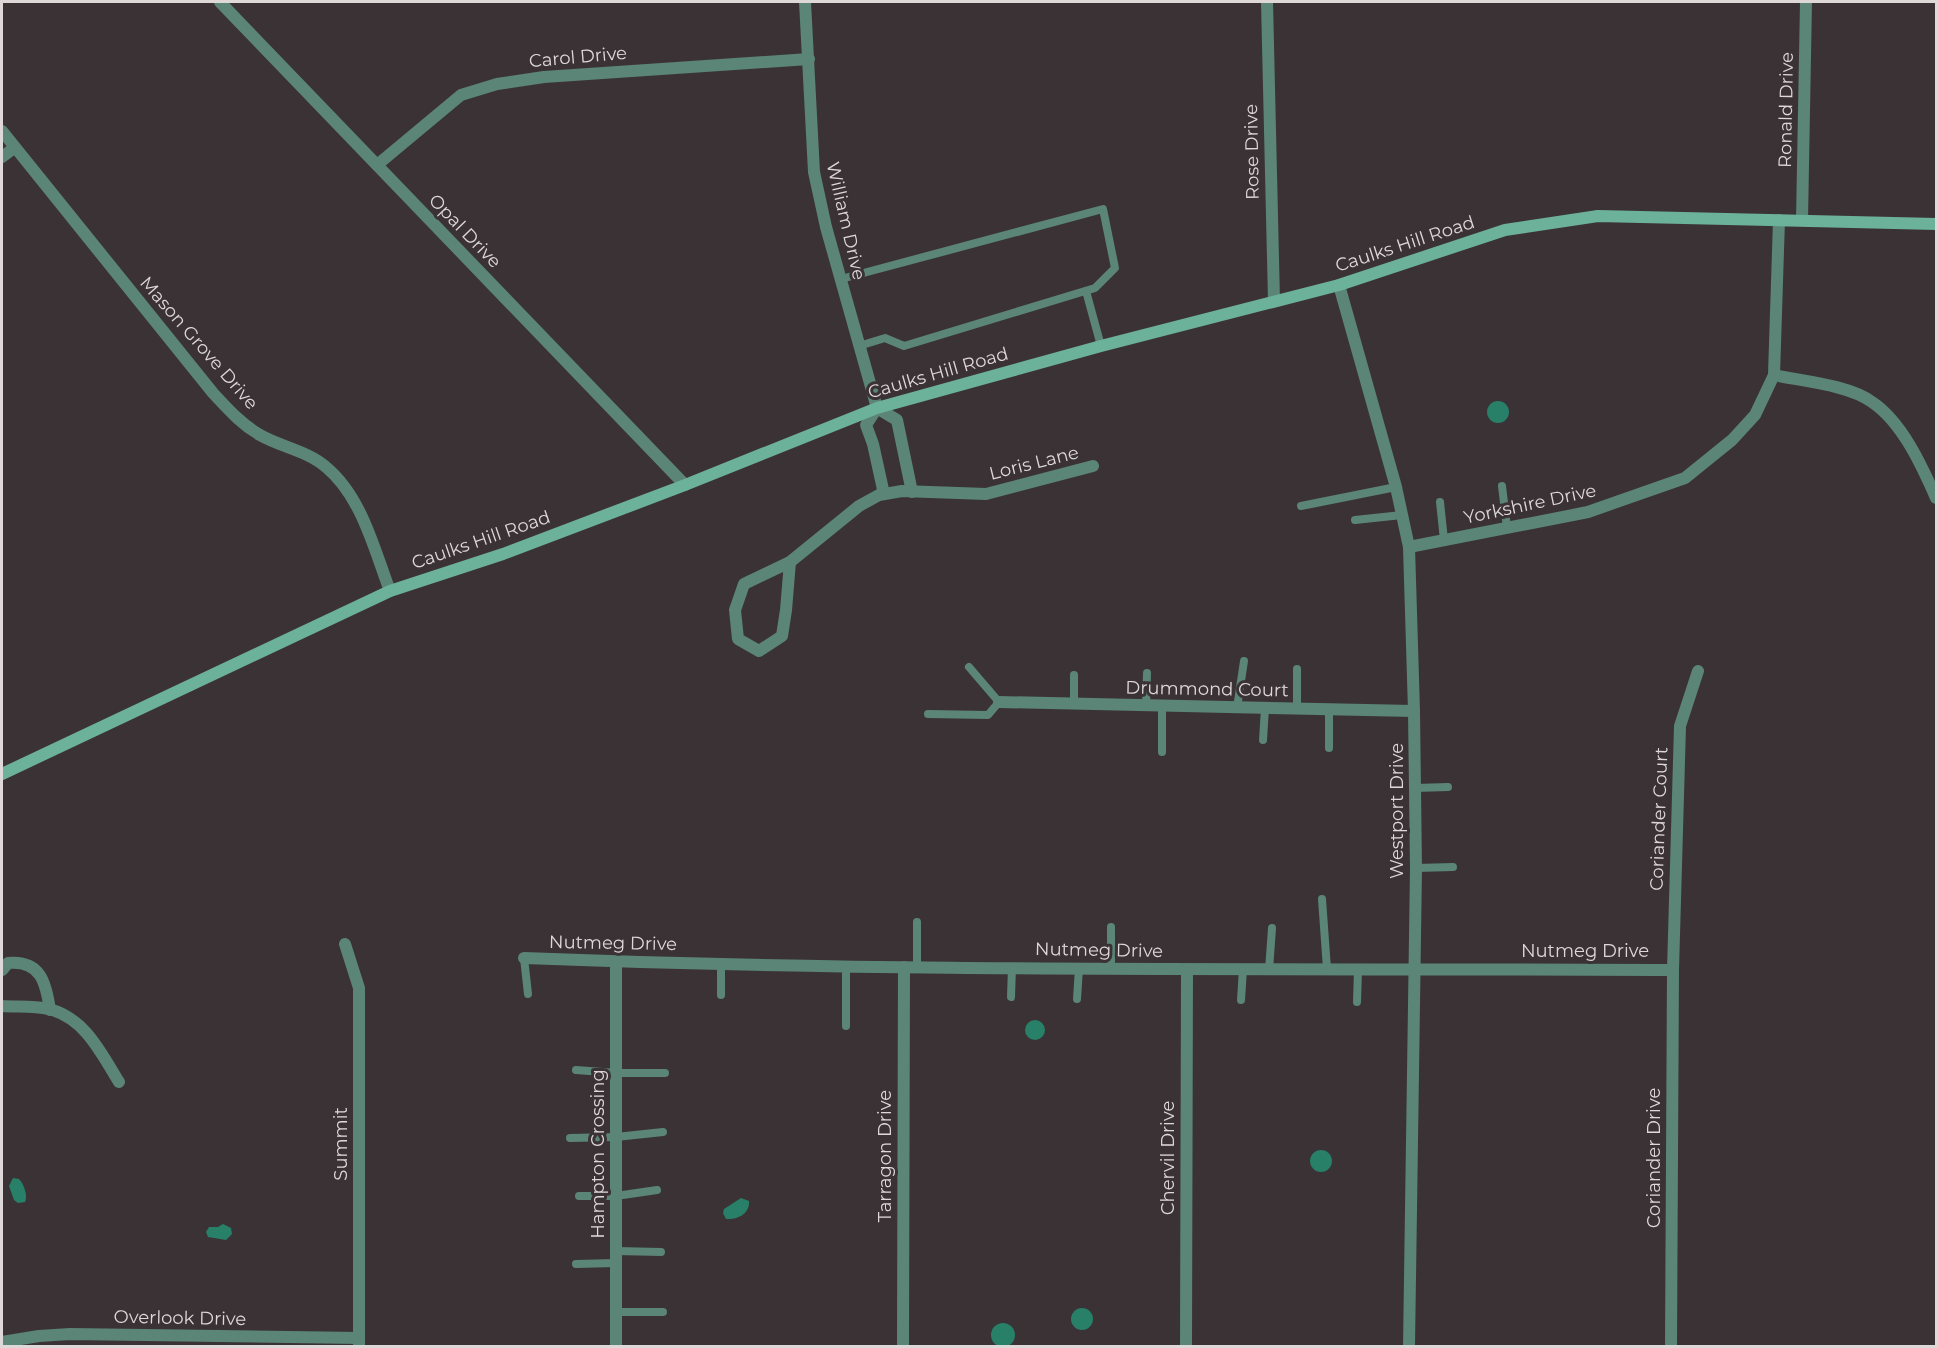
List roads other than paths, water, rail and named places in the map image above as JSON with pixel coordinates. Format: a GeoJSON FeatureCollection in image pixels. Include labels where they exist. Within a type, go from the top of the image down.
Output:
{"type":"FeatureCollection","features":[{"type":"Feature","properties":{"kind":"main road","name":"Caulks Hill Road"},"geometry":{"type":"LineString","coordinates":[[2,774],[390,591],[503,554],[685,485],[877,408],[1101,346],[1339,285],[1505,230],[1599,216],[1936,224]]}},
{"type":"Feature","properties":{"kind":"street","name":"Opal Drive"},"geometry":{"type":"LineString","coordinates":[[220,2],[685,485]]}},
{"type":"Feature","properties":{"kind":"street","name":"William Drive"},"geometry":{"type":"LineString","coordinates":[[805,2],[814,172],[826,227],[877,408]]}},
{"type":"Feature","properties":{"kind":"street","name":"Rose Drive"},"geometry":{"type":"LineString","coordinates":[[1266,2],[1274,301]]}},
{"type":"Feature","properties":{"kind":"street","name":"Ronald Drive"},"geometry":{"type":"LineString","coordinates":[[1802,220],[1806,2]]}},
{"type":"Feature","properties":{"kind":"street","name":"Carol Drive"},"geometry":{"type":"LineString","coordinates":[[377,165],[461,95],[497,84],[544,77],[808,59]]}},
{"type":"Feature","properties":{"kind":"street","name":"Mason Grove Drive"},"geometry":{"type":"LineString","coordinates":[[2,130],[14,148],[237,419],[262,436],[299,451],[325,465],[347,488],[362,519],[390,591]]}},
{"type":"Feature","properties":{"kind":"street"},"geometry":{"type":"LineString","coordinates":[[2,157],[14,148]]}},
{"type":"Feature","properties":{"kind":"street","name":"Yorkshire Drive"},"geometry":{"type":"LineString","coordinates":[[1409,547],[1588,512],[1685,478],[1732,440],[1755,415],[1774,375],[1779,219]]}},
{"type":"Feature","properties":{"kind":"street","name":"Westport Drive"},"geometry":{"type":"LineString","coordinates":[[1339,285],[1396,487],[1409,547],[1416,868],[1409,1347]]}},
{"type":"Feature","properties":{"kind":"street"},"geometry":{"type":"LineString","coordinates":[[1774,375],[1842,389],[1871,401],[1889,416],[1911,448],[1936,498]]}},
{"type":"Feature","properties":{"kind":"street"},"geometry":{"type":"LineString","coordinates":[[884,494],[873,444],[866,425],[877,408],[897,420],[912,492]]}},
{"type":"Feature","properties":{"kind":"street","name":"Loris Lane"},"geometry":{"type":"LineString","coordinates":[[790,562],[782,636],[759,651],[738,639],[735,610],[744,584],[790,562],[859,506],[884,494],[912,492],[986,494],[1093,466]]}},
{"type":"Feature","properties":{"kind":"street","name":"Coriander Court"},"geometry":{"type":"LineString","coordinates":[[1673,970],[1680,726],[1698,671]]}},
{"type":"Feature","properties":{"kind":"street","name":"Drummond Court"},"geometry":{"type":"LineString","coordinates":[[999,702],[1414,711]]}},
{"type":"Feature","properties":{"kind":"street","name":"Summit"},"geometry":{"type":"LineString","coordinates":[[345,944],[359,988],[359,1342]]}},
{"type":"Feature","properties":{"kind":"street","name":"Nutmeg Drive"},"geometry":{"type":"LineString","coordinates":[[524,958],[616,962],[904,967],[1673,970]]}},
{"type":"Feature","properties":{"kind":"street"},"geometry":{"type":"LineString","coordinates":[[2,970],[8,963],[21,962],[35,969],[46,986],[50,1010]]}},
{"type":"Feature","properties":{"kind":"street","name":"Hampton Crossing"},"geometry":{"type":"LineString","coordinates":[[616,962],[616,1347]]}},
{"type":"Feature","properties":{"kind":"street","name":"Tarragon Drive"},"geometry":{"type":"LineString","coordinates":[[903,1347],[904,967]]}},
{"type":"Feature","properties":{"kind":"street","name":"Chervil Drive"},"geometry":{"type":"LineString","coordinates":[[1186,969],[1186,1347]]}},
{"type":"Feature","properties":{"kind":"street","name":"Coriander Drive"},"geometry":{"type":"LineString","coordinates":[[1671,1347],[1673,970]]}},
{"type":"Feature","properties":{"kind":"street"},"geometry":{"type":"LineString","coordinates":[[2,1006],[50,1010],[84,1028],[120,1082]]}},
{"type":"Feature","properties":{"kind":"street","name":"Overlook Drive"},"geometry":{"type":"LineString","coordinates":[[2,1342],[70,1334],[359,1342]]}},
{"type":"Feature","properties":{"kind":"lane"},"geometry":{"type":"LineString","coordinates":[[841,279],[1103,209],[1115,268],[1095,288],[904,346],[885,338],[860,346]]}},
{"type":"Feature","properties":{"kind":"lane"},"geometry":{"type":"LineString","coordinates":[[1086,291],[1101,346]]}},
{"type":"Feature","properties":{"kind":"lane"},"geometry":{"type":"LineString","coordinates":[[1502,486],[1507,528]]}},
{"type":"Feature","properties":{"kind":"lane"},"geometry":{"type":"LineString","coordinates":[[1301,506],[1396,487]]}},
{"type":"Feature","properties":{"kind":"lane"},"geometry":{"type":"LineString","coordinates":[[1440,502],[1444,540]]}},
{"type":"Feature","properties":{"kind":"lane"},"geometry":{"type":"LineString","coordinates":[[1355,520],[1402,515]]}},
{"type":"Feature","properties":{"kind":"lane"},"geometry":{"type":"LineString","coordinates":[[1237,708],[1244,661]]}},
{"type":"Feature","properties":{"kind":"lane"},"geometry":{"type":"LineString","coordinates":[[928,714],[988,715],[999,702],[969,667]]}},
{"type":"Feature","properties":{"kind":"lane"},"geometry":{"type":"LineString","coordinates":[[1297,669],[1297,709]]}},
{"type":"Feature","properties":{"kind":"lane"},"geometry":{"type":"LineString","coordinates":[[1146,706],[1147,673]]}},
{"type":"Feature","properties":{"kind":"lane"},"geometry":{"type":"LineString","coordinates":[[1074,675],[1074,705]]}},
{"type":"Feature","properties":{"kind":"lane"},"geometry":{"type":"LineString","coordinates":[[1162,706],[1162,752]]}},
{"type":"Feature","properties":{"kind":"lane"},"geometry":{"type":"LineString","coordinates":[[1263,740],[1265,708]]}},
{"type":"Feature","properties":{"kind":"lane"},"geometry":{"type":"LineString","coordinates":[[1329,709],[1329,748]]}},
{"type":"Feature","properties":{"kind":"lane"},"geometry":{"type":"LineString","coordinates":[[1415,788],[1448,787]]}},
{"type":"Feature","properties":{"kind":"lane"},"geometry":{"type":"LineString","coordinates":[[1416,868],[1453,867]]}},
{"type":"Feature","properties":{"kind":"lane"},"geometry":{"type":"LineString","coordinates":[[1322,899],[1327,969]]}},
{"type":"Feature","properties":{"kind":"lane"},"geometry":{"type":"LineString","coordinates":[[917,922],[917,966]]}},
{"type":"Feature","properties":{"kind":"lane"},"geometry":{"type":"LineString","coordinates":[[1111,927],[1111,968]]}},
{"type":"Feature","properties":{"kind":"lane"},"geometry":{"type":"LineString","coordinates":[[1269,970],[1272,928]]}},
{"type":"Feature","properties":{"kind":"lane"},"geometry":{"type":"LineString","coordinates":[[524,958],[528,994]]}},
{"type":"Feature","properties":{"kind":"lane"},"geometry":{"type":"LineString","coordinates":[[721,963],[721,995]]}},
{"type":"Feature","properties":{"kind":"lane"},"geometry":{"type":"LineString","coordinates":[[846,965],[846,1026]]}},
{"type":"Feature","properties":{"kind":"lane"},"geometry":{"type":"LineString","coordinates":[[1011,997],[1012,967]]}},
{"type":"Feature","properties":{"kind":"lane"},"geometry":{"type":"LineString","coordinates":[[1077,999],[1079,968]]}},
{"type":"Feature","properties":{"kind":"lane"},"geometry":{"type":"LineString","coordinates":[[1241,1000],[1243,969]]}},
{"type":"Feature","properties":{"kind":"lane"},"geometry":{"type":"LineString","coordinates":[[1357,1002],[1358,970]]}},
{"type":"Feature","properties":{"kind":"lane"},"geometry":{"type":"LineString","coordinates":[[576,1070],[616,1073],[665,1072]]}},
{"type":"Feature","properties":{"kind":"lane"},"geometry":{"type":"LineString","coordinates":[[570,1138],[616,1137],[663,1132]]}},
{"type":"Feature","properties":{"kind":"lane"},"geometry":{"type":"LineString","coordinates":[[579,1196],[616,1196],[657,1190]]}},
{"type":"Feature","properties":{"kind":"lane"},"geometry":{"type":"LineString","coordinates":[[576,1264],[661,1252]]}},
{"type":"Feature","properties":{"kind":"lane"},"geometry":{"type":"LineString","coordinates":[[616,1312],[663,1312]]}}]}
